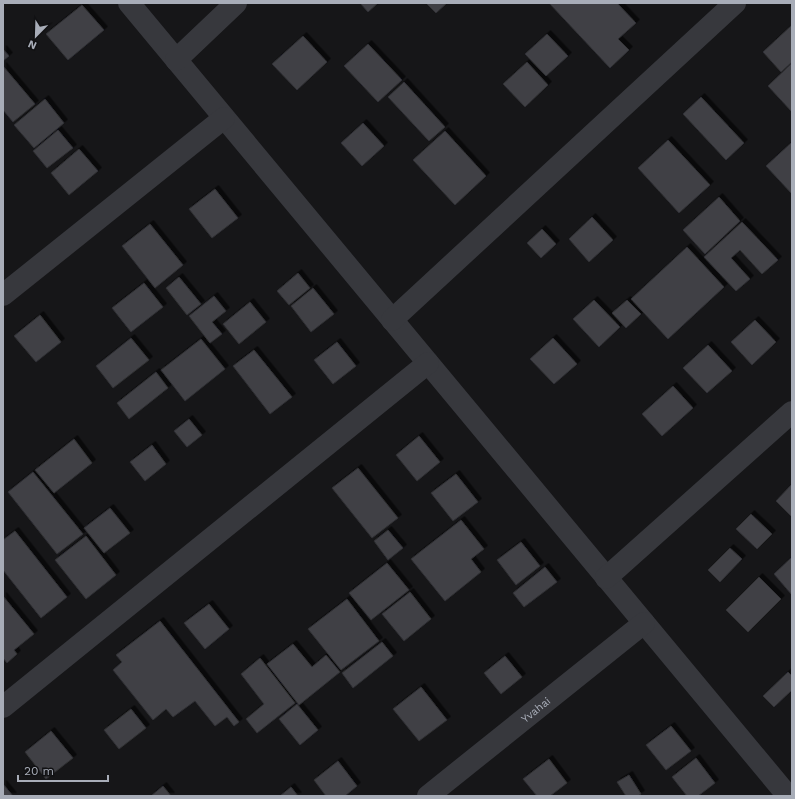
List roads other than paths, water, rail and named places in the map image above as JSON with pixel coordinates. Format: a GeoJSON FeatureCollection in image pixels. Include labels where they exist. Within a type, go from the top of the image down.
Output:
{"type":"FeatureCollection","features":[{"type":"Feature","properties":{"kind":"street"},"geometry":{"type":"LineString","coordinates":[[129,3],[788,796]]}},
{"type":"Feature","properties":{"kind":"street"},"geometry":{"type":"LineString","coordinates":[[176,60],[236,3]]}},
{"type":"Feature","properties":{"kind":"street"},"geometry":{"type":"LineString","coordinates":[[392,320],[735,3]]}},
{"type":"Feature","properties":{"kind":"street"},"geometry":{"type":"LineString","coordinates":[[3,295],[224,118]]}},
{"type":"Feature","properties":{"kind":"street"},"geometry":{"type":"LineString","coordinates":[[3,707],[428,363]]}},
{"type":"Feature","properties":{"kind":"street"},"geometry":{"type":"LineString","coordinates":[[606,578],[792,412]]}},
{"type":"Feature","properties":{"kind":"street","name":"Yvahai"},"geometry":{"type":"LineString","coordinates":[[428,796],[644,623]]}}]}
